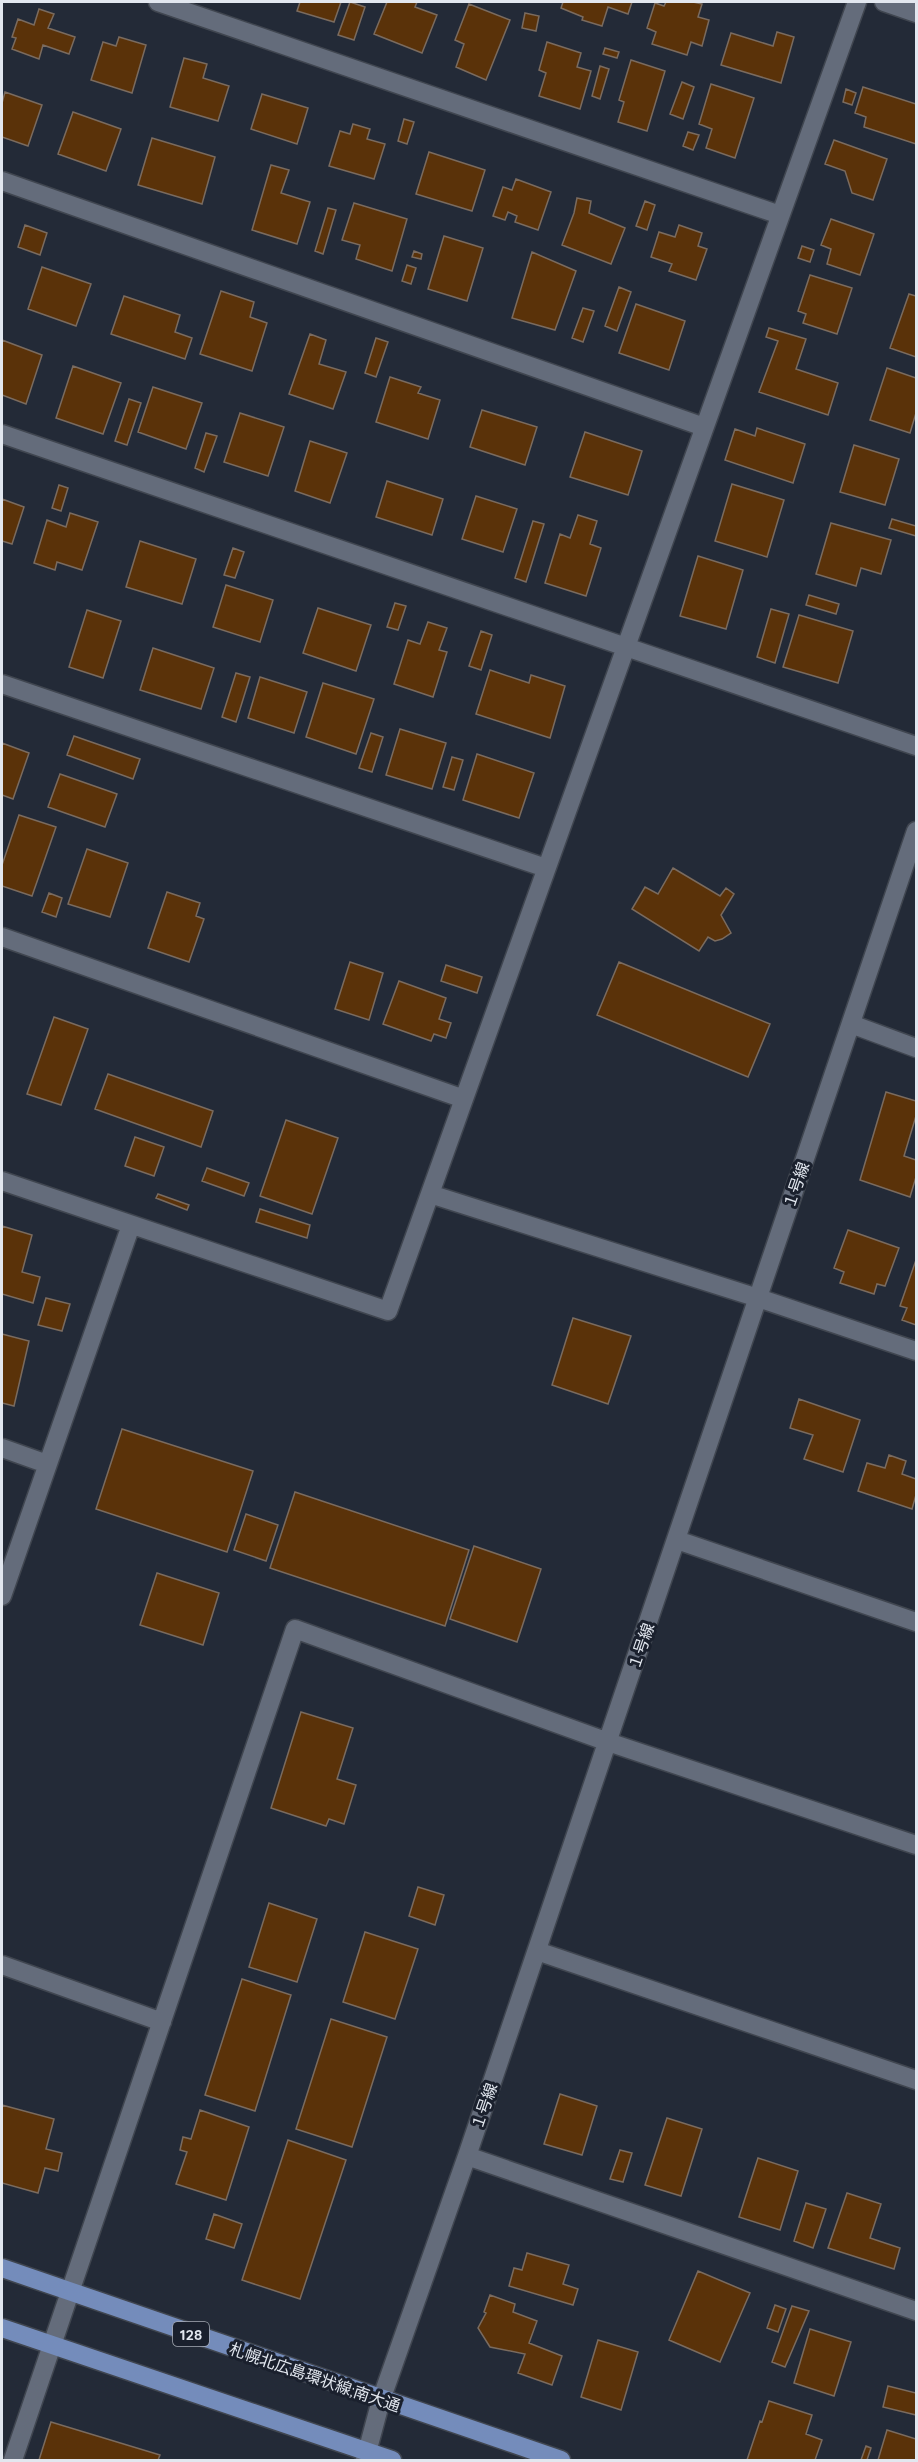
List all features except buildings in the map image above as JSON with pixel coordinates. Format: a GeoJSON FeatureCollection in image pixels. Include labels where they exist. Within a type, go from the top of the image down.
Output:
{"type":"FeatureCollection","features":[{"type":"Feature","properties":{"kind":"main road","name":"札幌北広島環状線;南大通"},"geometry":{"type":"LineString","coordinates":[[2,2268],[561,2460]]}},
{"type":"Feature","properties":{"kind":"main road"},"geometry":{"type":"LineString","coordinates":[[2,2328],[367,2456],[392,2460]]}},
{"type":"Feature","properties":{"kind":"street"},"geometry":{"type":"LineString","coordinates":[[158,2],[780,215]]}},
{"type":"Feature","properties":{"kind":"street"},"geometry":{"type":"LineString","coordinates":[[2,1181],[388,1311],[857,2]]}},
{"type":"Feature","properties":{"kind":"street"},"geometry":{"type":"LineString","coordinates":[[884,2],[916,13]]}},
{"type":"Feature","properties":{"kind":"street"},"geometry":{"type":"LineString","coordinates":[[2,181],[704,427]]}},
{"type":"Feature","properties":{"kind":"street"},"geometry":{"type":"LineString","coordinates":[[2,434],[916,746]]}},
{"type":"Feature","properties":{"kind":"street"},"geometry":{"type":"LineString","coordinates":[[2,684],[546,868]]}},
{"type":"Feature","properties":{"kind":"street","name":"１号線"},"geometry":{"type":"LineString","coordinates":[[367,2456],[381,2400],[537,1951],[916,831]]}},
{"type":"Feature","properties":{"kind":"street"},"geometry":{"type":"LineString","coordinates":[[2,937],[464,1099]]}},
{"type":"Feature","properties":{"kind":"street"},"geometry":{"type":"LineString","coordinates":[[851,1024],[916,1048]]}},
{"type":"Feature","properties":{"kind":"street"},"geometry":{"type":"LineString","coordinates":[[430,1194],[758,1298],[916,1351]]}},
{"type":"Feature","properties":{"kind":"street"},"geometry":{"type":"LineString","coordinates":[[2,1596],[131,1225]]}},
{"type":"Feature","properties":{"kind":"street"},"geometry":{"type":"LineString","coordinates":[[2,1448],[47,1464]]}},
{"type":"Feature","properties":{"kind":"street"},"geometry":{"type":"LineString","coordinates":[[677,1540],[916,1622]]}},
{"type":"Feature","properties":{"kind":"street"},"geometry":{"type":"LineString","coordinates":[[13,2460],[54,2346],[295,1629],[608,1742],[916,1845]]}},
{"type":"Feature","properties":{"kind":"street"},"geometry":{"type":"LineString","coordinates":[[537,1951],[916,2080]]}},
{"type":"Feature","properties":{"kind":"street"},"geometry":{"type":"LineString","coordinates":[[2,1965],[162,2022]]}},
{"type":"Feature","properties":{"kind":"street"},"geometry":{"type":"LineString","coordinates":[[467,2156],[916,2311]]}}]}
